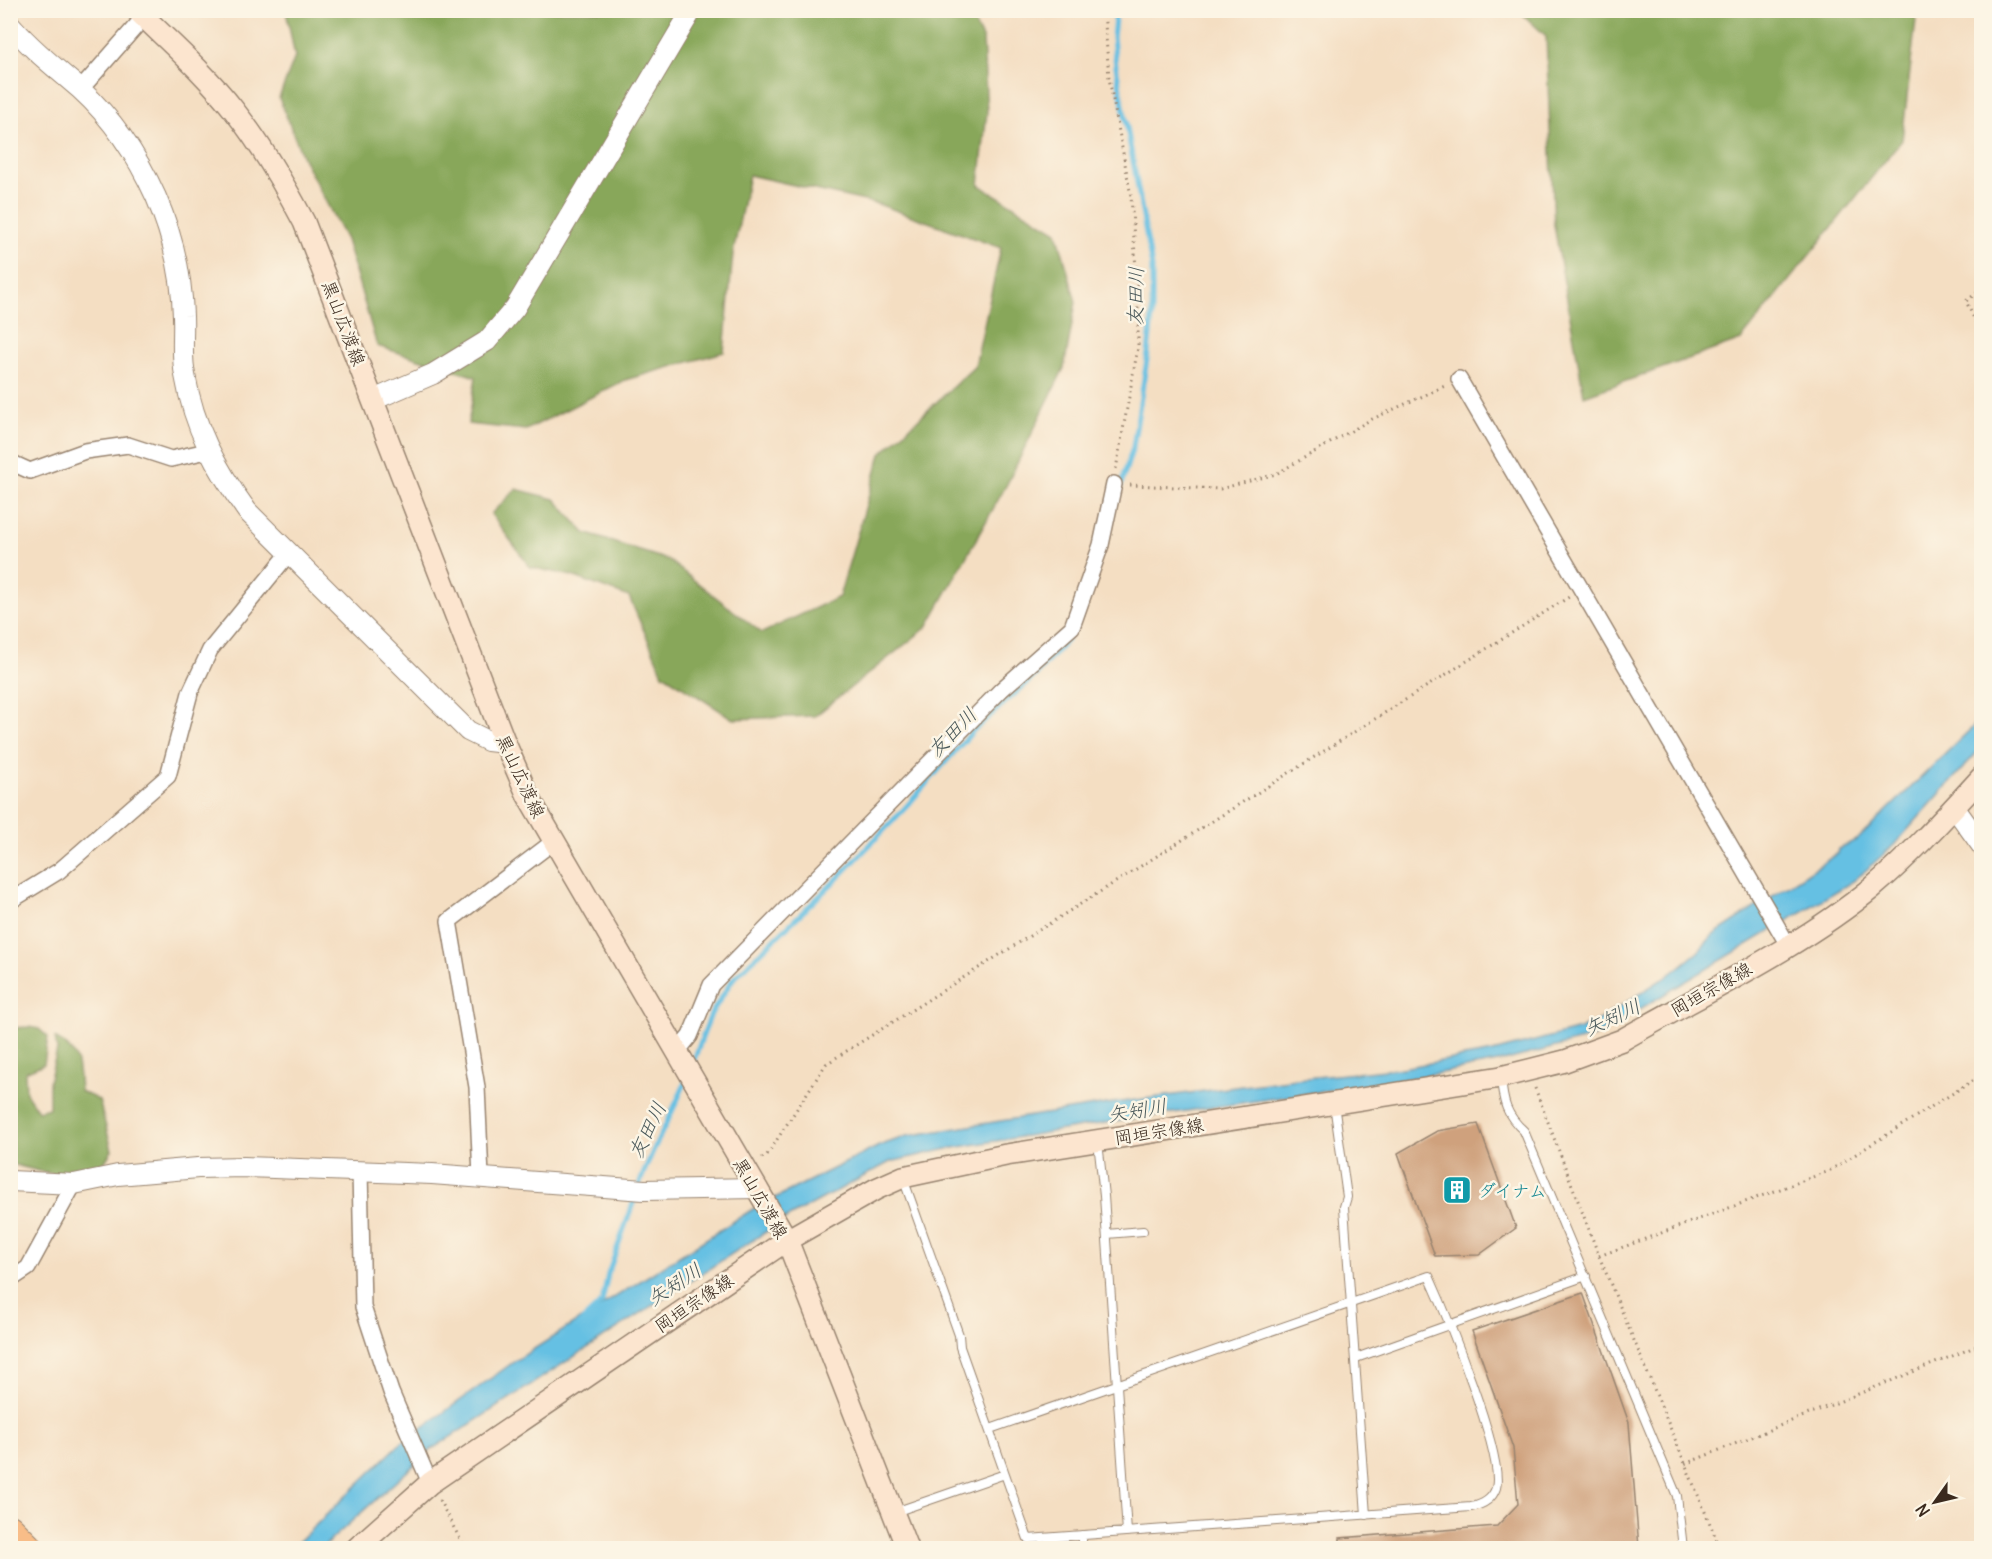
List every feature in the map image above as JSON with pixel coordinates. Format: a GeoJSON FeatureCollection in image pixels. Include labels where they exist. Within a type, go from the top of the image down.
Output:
{"type":"FeatureCollection","features":[{"type":"Feature","properties":{"kind":"highway"},"geometry":{"type":"LineString","coordinates":[[10,1528],[30,1548]]}},
{"type":"Feature","properties":{"kind":"main road","name":"黒山広渡線"},"geometry":{"type":"LineString","coordinates":[[140,14],[210,82],[233,108],[284,183],[312,242],[505,743],[528,796],[787,1240],[907,1548]]}},
{"type":"Feature","properties":{"kind":"main road","name":"岡垣宗像線"},"geometry":{"type":"LineString","coordinates":[[357,1548],[430,1483],[787,1240],[869,1192],[903,1177],[1006,1155],[1501,1077],[1593,1052],[1622,1040],[1788,945],[1872,888],[1982,777]]}},
{"type":"Feature","properties":{"kind":"street"},"geometry":{"type":"LineString","coordinates":[[373,400],[433,374],[487,341],[515,308],[692,10]]}},
{"type":"Feature","properties":{"kind":"street"},"geometry":{"type":"LineString","coordinates":[[80,90],[140,14]]}},
{"type":"Feature","properties":{"kind":"street"},"geometry":{"type":"LineString","coordinates":[[10,24],[43,59],[80,90],[120,135],[156,196],[169,233],[182,284],[185,375],[207,451],[247,511],[468,731],[488,741],[505,743]]}},
{"type":"Feature","properties":{"kind":"street"},"geometry":{"type":"LineString","coordinates":[[1460,379],[1788,945]]}},
{"type":"Feature","properties":{"kind":"street"},"geometry":{"type":"LineString","coordinates":[[10,462],[30,471],[85,451],[128,445],[171,459],[207,451]]}},
{"type":"Feature","properties":{"kind":"street"},"geometry":{"type":"LineString","coordinates":[[676,1053],[690,1036],[711,985],[1001,690],[1072,627],[1101,545],[1114,484]]}},
{"type":"Feature","properties":{"kind":"street"},"geometry":{"type":"LineString","coordinates":[[10,901],[59,871],[168,776],[190,693],[210,650],[290,552]]}},
{"type":"Feature","properties":{"kind":"street"},"geometry":{"type":"LineString","coordinates":[[1954,807],[1982,846]]}},
{"type":"Feature","properties":{"kind":"street"},"geometry":{"type":"LineString","coordinates":[[482,1177],[477,1087],[449,921],[553,842]]}},
{"type":"Feature","properties":{"kind":"street"},"geometry":{"type":"LineString","coordinates":[[10,1181],[74,1184],[118,1175],[198,1168],[360,1171],[482,1177],[644,1190],[751,1179]]}},
{"type":"Feature","properties":{"kind":"street"},"geometry":{"type":"LineString","coordinates":[[360,1171],[363,1307],[395,1402],[430,1483]]}},
{"type":"Feature","properties":{"kind":"street"},"geometry":{"type":"LineString","coordinates":[[10,1280],[28,1268],[74,1184]]}},
{"type":"Feature","properties":{"kind":"lane"},"geometry":{"type":"LineString","coordinates":[[1501,1077],[1503,1106],[1514,1122],[1524,1131],[1677,1496],[1683,1548]]}},
{"type":"Feature","properties":{"kind":"lane"},"geometry":{"type":"LineString","coordinates":[[1334,1102],[1347,1197],[1344,1207],[1366,1515]]}},
{"type":"Feature","properties":{"kind":"lane"},"geometry":{"type":"LineString","coordinates":[[1097,1141],[1107,1234],[1127,1532]]}},
{"type":"Feature","properties":{"kind":"lane"},"geometry":{"type":"LineString","coordinates":[[903,1177],[1005,1474],[1028,1539],[1480,1505],[1489,1500],[1496,1486],[1494,1458],[1486,1427],[1450,1324],[1429,1276],[990,1429]]}},
{"type":"Feature","properties":{"kind":"lane"},"geometry":{"type":"LineString","coordinates":[[1107,1234],[1143,1232]]}},
{"type":"Feature","properties":{"kind":"lane"},"geometry":{"type":"LineString","coordinates":[[1356,1358],[1586,1276]]}},
{"type":"Feature","properties":{"kind":"lane"},"geometry":{"type":"LineString","coordinates":[[893,1513],[1005,1474]]}},
{"type":"Feature","properties":{"kind":"lane"},"geometry":{"type":"LineString","coordinates":[[1082,1535],[1082,1548]]}},
{"type":"Feature","properties":{"kind":"path"},"geometry":{"type":"LineString","coordinates":[[1104,10],[1109,78],[1131,196],[1138,298],[1138,347],[1114,484],[1220,489],[1276,474],[1370,420],[1460,379]]}},
{"type":"Feature","properties":{"kind":"path"},"geometry":{"type":"LineString","coordinates":[[1982,289],[1966,301],[1982,336]]}},
{"type":"Feature","properties":{"kind":"path"},"geometry":{"type":"LineString","coordinates":[[751,1179],[826,1064],[1581,589]]}},
{"type":"Feature","properties":{"kind":"path"},"geometry":{"type":"LineString","coordinates":[[1528,1070],[1599,1256],[1720,1548]]}},
{"type":"Feature","properties":{"kind":"path"},"geometry":{"type":"LineString","coordinates":[[1599,1256],[1829,1172],[1982,1075]]}},
{"type":"Feature","properties":{"kind":"path"},"geometry":{"type":"LineString","coordinates":[[1685,1464],[1982,1344]]}},
{"type":"Feature","properties":{"kind":"path"},"geometry":{"type":"LineString","coordinates":[[430,1483],[465,1548]]}},
{"type":"Feature","properties":{"kind":"green space"},"geometry":{"type":"Polygon","coordinates":[[[286,11],[968,11],[983,40],[987,112],[979,185],[1057,232],[1076,302],[1064,368],[1007,484],[927,627],[815,716],[733,719],[663,674],[629,597],[572,576],[530,567],[491,514],[516,489],[555,499],[585,533],[668,560],[762,633],[839,597],[881,454],[975,366],[1001,248],[878,204],[749,175],[733,253],[724,352],[625,380],[526,430],[468,424],[476,377],[377,346],[346,240],[303,158],[279,98],[295,57],[286,11]]]}},
{"type":"Feature","properties":{"kind":"green space"},"geometry":{"type":"Polygon","coordinates":[[[1519,11],[1917,11],[1902,140],[1741,340],[1584,396],[1554,225],[1546,36],[1519,11]]]}},
{"type":"Feature","properties":{"kind":"green space"},"geometry":{"type":"Polygon","coordinates":[[[10,1028],[39,1029],[48,1037],[44,1064],[25,1072],[26,1093],[38,1111],[49,1108],[49,1082],[57,1050],[55,1038],[63,1043],[76,1060],[80,1091],[99,1100],[112,1150],[98,1169],[78,1175],[67,1175],[11,1164],[10,1028]]]}},
{"type":"Feature","properties":{"kind":"water","name":"矢矧川"},"geometry":{"type":"Polygon","coordinates":[[[1981,719],[1981,748],[1894,845],[1855,880],[1593,1037],[1503,1061],[1413,1078],[1105,1123],[947,1149],[890,1162],[787,1218],[432,1449],[322,1548],[292,1548],[401,1443],[515,1361],[753,1209],[879,1146],[907,1136],[1113,1103],[1296,1079],[1396,1069],[1493,1052],[1580,1029],[1599,1020],[1672,973],[1698,952],[1713,935],[1837,854],[1838,849],[1858,839],[1981,719]]]}},
{"type":"Feature","properties":{"kind":"building","name":"ダイナム"},"geometry":{"type":"Polygon","coordinates":[[[1478,1124],[1516,1228],[1479,1255],[1435,1256],[1398,1153],[1437,1131],[1478,1124]]]}},
{"type":"Feature","properties":{"kind":"building"},"geometry":{"type":"Polygon","coordinates":[[[1583,1293],[1629,1423],[1639,1548],[1340,1548],[1340,1538],[1497,1526],[1518,1504],[1513,1448],[1472,1331],[1583,1293]]]}},
{"type":"Feature","properties":{"kind":"waterway","name":"友田川"},"geometry":{"type":"LineString","coordinates":[[1116,10],[1113,37],[1116,66],[1152,267],[1152,316],[1148,353],[1133,447],[1120,488]]}},
{"type":"Feature","properties":{"kind":"waterway","name":"友田川"},"geometry":{"type":"LineString","coordinates":[[692,1065],[711,1014],[733,979],[841,875],[905,808],[973,731],[1034,677],[1067,640]]}},
{"type":"Feature","properties":{"kind":"waterway","name":"友田川"},"geometry":{"type":"LineString","coordinates":[[639,1186],[649,1159],[686,1080]]}},
{"type":"Feature","properties":{"kind":"waterway","name":"友田川"},"geometry":{"type":"LineString","coordinates":[[582,1321],[602,1302],[608,1274],[636,1195]]}},
{"type":"Feature","properties":{"kind":"place","name":"ダイナム"},"geometry":{"type":"Point","coordinates":[1457,1190]}}]}
